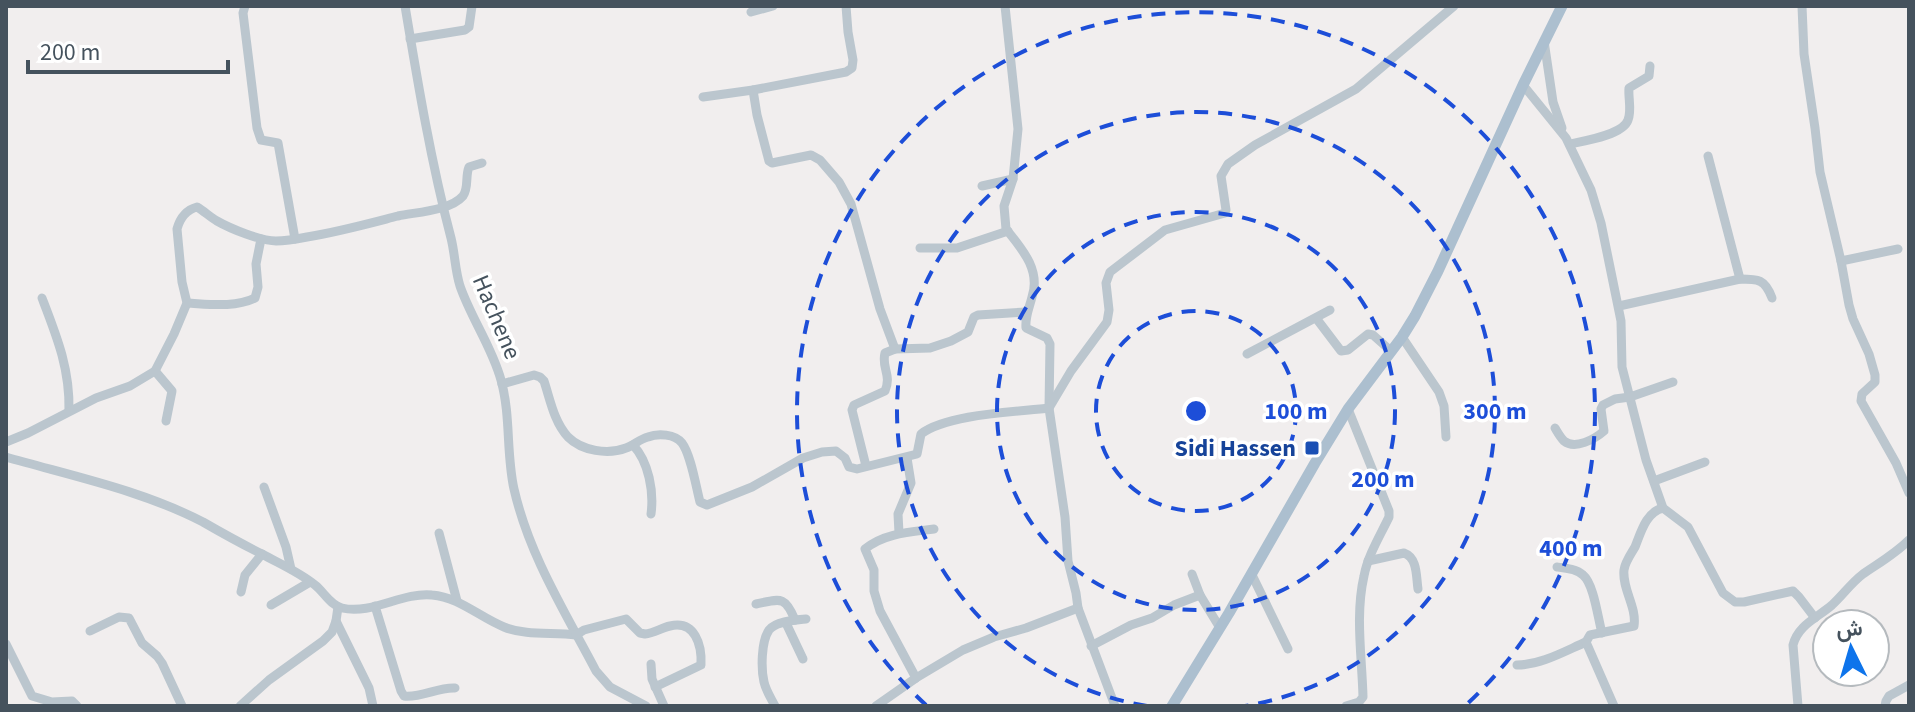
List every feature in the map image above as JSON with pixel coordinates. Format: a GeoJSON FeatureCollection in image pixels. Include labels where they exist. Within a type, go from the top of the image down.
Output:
{"type":"FeatureCollection","features":[{"type":"Feature","properties":{"kind":"main road"},"geometry":{"type":"LineString","coordinates":[[1172,706],[1348,409],[1402,337],[1438,271],[1562,6]]}},
{"type":"Feature","properties":{"kind":"street"},"geometry":{"type":"LineString","coordinates":[[245,6],[243,13],[257,128],[261,140],[278,143],[295,239]]}},
{"type":"Feature","properties":{"kind":"street","name":"Hachene"},"geometry":{"type":"LineString","coordinates":[[405,6],[442,208],[460,286],[502,384],[510,468],[520,513],[536,556],[596,671],[617,692],[646,706]]}},
{"type":"Feature","properties":{"kind":"street"},"geometry":{"type":"LineString","coordinates":[[410,39],[465,30],[469,27],[472,6]]}},
{"type":"Feature","properties":{"kind":"street"},"geometry":{"type":"LineString","coordinates":[[751,12],[773,6]]}},
{"type":"Feature","properties":{"kind":"street"},"geometry":{"type":"LineString","coordinates":[[703,97],[846,72],[852,68],[853,60],[846,6]]}},
{"type":"Feature","properties":{"kind":"street"},"geometry":{"type":"LineString","coordinates":[[1005,6],[1018,129],[1013,179],[1004,206],[1004,223],[1033,271],[1034,290],[1026,312],[1026,328],[1047,338],[1050,344],[1049,408],[1065,517],[1068,561],[1078,608],[1115,706]]}},
{"type":"Feature","properties":{"kind":"street"},"geometry":{"type":"LineString","coordinates":[[1049,408],[1071,371],[1107,322],[1106,283],[1116,265],[1165,230],[1225,213],[1221,176],[1228,164],[1255,145],[1356,89],[1454,6]]}},
{"type":"Feature","properties":{"kind":"street"},"geometry":{"type":"LineString","coordinates":[[1802,6],[1820,172],[1853,319],[1875,375],[1875,382],[1862,394],[1861,401],[1909,493]]}},
{"type":"Feature","properties":{"kind":"street"},"geometry":{"type":"LineString","coordinates":[[1544,41],[1553,102],[1594,201],[1619,306],[1623,336],[1622,367],[1646,460],[1663,508],[1688,527],[1729,598],[1744,602],[1793,591],[1811,613]]}},
{"type":"Feature","properties":{"kind":"street"},"geometry":{"type":"LineString","coordinates":[[1568,141],[1606,135],[1625,125],[1629,117],[1629,88],[1649,76],[1650,66]]}},
{"type":"Feature","properties":{"kind":"street"},"geometry":{"type":"LineString","coordinates":[[1523,85],[1568,141]]}},
{"type":"Feature","properties":{"kind":"street"},"geometry":{"type":"LineString","coordinates":[[753,90],[769,161],[781,163],[811,155],[830,171],[848,197],[880,309],[895,349]]}},
{"type":"Feature","properties":{"kind":"street"},"geometry":{"type":"LineString","coordinates":[[1708,156],[1740,279]]}},
{"type":"Feature","properties":{"kind":"street"},"geometry":{"type":"LineString","coordinates":[[6,442],[96,398],[130,386],[155,371],[187,303],[177,229],[186,213],[197,207],[232,229],[261,239],[276,241],[333,233],[442,208],[464,195],[469,167],[482,163]]}},
{"type":"Feature","properties":{"kind":"street"},"geometry":{"type":"LineString","coordinates":[[982,186],[1013,179]]}},
{"type":"Feature","properties":{"kind":"street"},"geometry":{"type":"LineString","coordinates":[[920,248],[965,246],[1008,231]]}},
{"type":"Feature","properties":{"kind":"street"},"geometry":{"type":"LineString","coordinates":[[187,303],[224,304],[255,298],[258,287],[256,264],[261,239]]}},
{"type":"Feature","properties":{"kind":"street"},"geometry":{"type":"LineString","coordinates":[[1841,261],[1898,249]]}},
{"type":"Feature","properties":{"kind":"street"},"geometry":{"type":"LineString","coordinates":[[1619,306],[1740,279],[1762,282],[1768,286],[1772,298]]}},
{"type":"Feature","properties":{"kind":"street"},"geometry":{"type":"LineString","coordinates":[[42,298],[66,367],[69,411]]}},
{"type":"Feature","properties":{"kind":"street"},"geometry":{"type":"LineString","coordinates":[[1247,354],[1330,310]]}},
{"type":"Feature","properties":{"kind":"street"},"geometry":{"type":"LineString","coordinates":[[866,466],[853,407],[885,391],[888,377],[885,353],[895,349],[930,348],[951,341],[968,332],[974,317],[978,315],[1026,312]]}},
{"type":"Feature","properties":{"kind":"street"},"geometry":{"type":"LineString","coordinates":[[1316,318],[1341,351],[1348,350],[1368,334],[1391,351]]}},
{"type":"Feature","properties":{"kind":"street"},"geometry":{"type":"LineString","coordinates":[[1402,337],[1439,392],[1444,406],[1446,437]]}},
{"type":"Feature","properties":{"kind":"street"},"geometry":{"type":"LineString","coordinates":[[155,371],[172,391],[166,421]]}},
{"type":"Feature","properties":{"kind":"street"},"geometry":{"type":"LineString","coordinates":[[502,384],[534,375],[540,377],[559,424],[568,436],[577,443],[600,451],[623,449],[645,437],[657,435],[679,440],[686,450],[699,499],[704,505],[752,487],[803,458],[822,452],[840,452],[851,469],[857,469],[917,454],[921,434],[939,424],[1049,408]]}},
{"type":"Feature","properties":{"kind":"street"},"geometry":{"type":"LineString","coordinates":[[1555,428],[1570,444],[1596,438],[1604,431],[1603,405],[1673,382]]}},
{"type":"Feature","properties":{"kind":"street"},"geometry":{"type":"LineString","coordinates":[[1346,706],[1359,702],[1363,697],[1362,585],[1368,561],[1389,517],[1348,409]]}},
{"type":"Feature","properties":{"kind":"street"},"geometry":{"type":"LineString","coordinates":[[633,445],[641,453],[645,466],[653,499],[651,514]]}},
{"type":"Feature","properties":{"kind":"street"},"geometry":{"type":"LineString","coordinates":[[6,457],[143,496],[199,520],[291,569],[338,607],[375,606],[420,595],[434,595],[457,601],[514,630],[576,635],[626,619],[645,634],[671,626],[689,627],[697,640],[701,665],[655,687]]}},
{"type":"Feature","properties":{"kind":"street"},"geometry":{"type":"LineString","coordinates":[[899,533],[898,514],[911,483],[907,458]]}},
{"type":"Feature","properties":{"kind":"street"},"geometry":{"type":"LineString","coordinates":[[1654,481],[1705,462]]}},
{"type":"Feature","properties":{"kind":"street"},"geometry":{"type":"LineString","coordinates":[[264,487],[291,569]]}},
{"type":"Feature","properties":{"kind":"street"},"geometry":{"type":"LineString","coordinates":[[1517,665],[1540,661],[1586,642],[1590,635],[1634,626],[1624,568],[1645,523],[1656,510],[1663,508]]}},
{"type":"Feature","properties":{"kind":"street"},"geometry":{"type":"LineString","coordinates":[[916,678],[880,611],[874,591],[874,570],[865,549],[899,533],[934,529]]}},
{"type":"Feature","properties":{"kind":"street"},"geometry":{"type":"LineString","coordinates":[[439,533],[457,601]]}},
{"type":"Feature","properties":{"kind":"street"},"geometry":{"type":"LineString","coordinates":[[1828,608],[1864,574],[1896,553],[1909,540]]}},
{"type":"Feature","properties":{"kind":"street"},"geometry":{"type":"LineString","coordinates":[[1368,561],[1404,553],[1409,555],[1414,561],[1418,589]]}},
{"type":"Feature","properties":{"kind":"street"},"geometry":{"type":"LineString","coordinates":[[241,592],[245,575],[262,554]]}},
{"type":"Feature","properties":{"kind":"street"},"geometry":{"type":"LineString","coordinates":[[1557,567],[1574,570],[1585,577],[1602,633]]}},
{"type":"Feature","properties":{"kind":"street"},"geometry":{"type":"LineString","coordinates":[[1192,574],[1200,595],[1220,628]]}},
{"type":"Feature","properties":{"kind":"street"},"geometry":{"type":"LineString","coordinates":[[1252,575],[1288,649]]}},
{"type":"Feature","properties":{"kind":"street"},"geometry":{"type":"LineString","coordinates":[[271,605],[310,582]]}},
{"type":"Feature","properties":{"kind":"street"},"geometry":{"type":"LineString","coordinates":[[1091,646],[1200,595]]}},
{"type":"Feature","properties":{"kind":"street"},"geometry":{"type":"LineString","coordinates":[[756,604],[778,599],[790,608],[790,621],[803,659]]}},
{"type":"Feature","properties":{"kind":"street"},"geometry":{"type":"LineString","coordinates":[[375,606],[404,696],[455,688]]}},
{"type":"Feature","properties":{"kind":"street"},"geometry":{"type":"LineString","coordinates":[[240,706],[332,632],[338,607]]}},
{"type":"Feature","properties":{"kind":"street"},"geometry":{"type":"LineString","coordinates":[[876,706],[971,646],[1078,608]]}},
{"type":"Feature","properties":{"kind":"street"},"geometry":{"type":"LineString","coordinates":[[90,631],[119,617],[129,618],[142,643],[162,663],[182,706]]}},
{"type":"Feature","properties":{"kind":"street"},"geometry":{"type":"LineString","coordinates":[[775,706],[764,684],[765,643],[770,628],[806,619]]}},
{"type":"Feature","properties":{"kind":"street"},"geometry":{"type":"LineString","coordinates":[[336,621],[367,683],[373,706]]}},
{"type":"Feature","properties":{"kind":"street"},"geometry":{"type":"LineString","coordinates":[[1798,706],[1794,640],[1801,628],[1811,621]]}},
{"type":"Feature","properties":{"kind":"street"},"geometry":{"type":"LineString","coordinates":[[1586,642],[1614,706]]}},
{"type":"Feature","properties":{"kind":"street"},"geometry":{"type":"LineString","coordinates":[[6,644],[32,696],[52,702],[72,701],[77,706]]}},
{"type":"Feature","properties":{"kind":"street"},"geometry":{"type":"LineString","coordinates":[[651,664],[655,687],[664,706]]}},
{"type":"Feature","properties":{"kind":"street"},"geometry":{"type":"LineString","coordinates":[[1885,706],[1889,696],[1909,685]]}},
{"type":"Feature","properties":{"kind":"place","name":"Sidi Hassen"},"geometry":{"type":"Point","coordinates":[1312,448]}}]}
